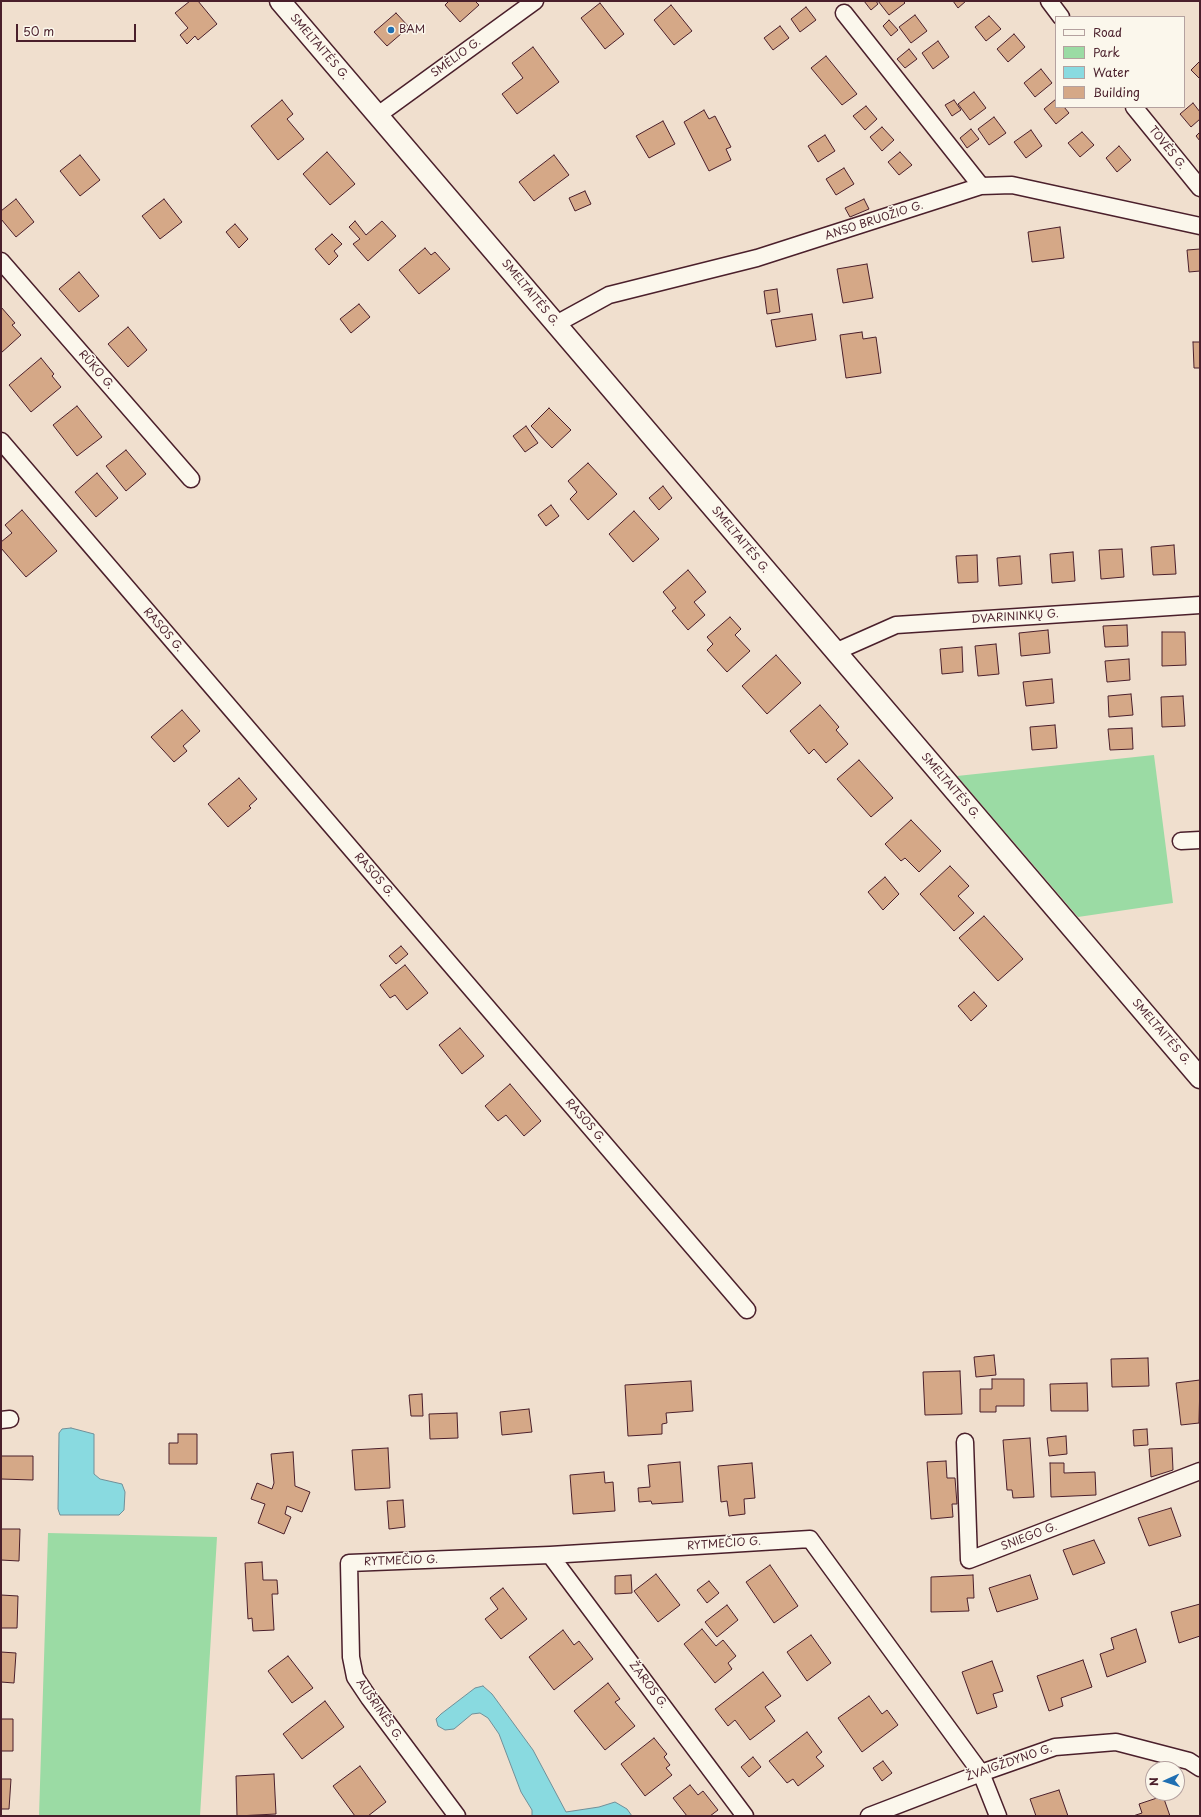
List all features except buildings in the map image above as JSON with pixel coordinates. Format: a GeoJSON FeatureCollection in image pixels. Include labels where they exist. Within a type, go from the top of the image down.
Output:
{"type":"FeatureCollection","features":[{"type":"Feature","properties":{"kind":"main road","name":"SMELTAITĖS G."},"geometry":{"type":"LineString","coordinates":[[280,1],[1200,1078]]}},
{"type":"Feature","properties":{"kind":"street","name":"SMĖLIO G."},"geometry":{"type":"LineString","coordinates":[[378,115],[535,1]]}},
{"type":"Feature","properties":{"kind":"street"},"geometry":{"type":"LineString","coordinates":[[1049,1],[1061,16]]}},
{"type":"Feature","properties":{"kind":"street"},"geometry":{"type":"LineString","coordinates":[[844,13],[981,186]]}},
{"type":"Feature","properties":{"kind":"street","name":"TOVĖS G."},"geometry":{"type":"LineString","coordinates":[[1135,108],[1200,188]]}},
{"type":"Feature","properties":{"kind":"street","name":"ANSO BRUOŽIO G."},"geometry":{"type":"LineString","coordinates":[[556,324],[609,294],[757,258],[981,186],[1012,185],[1200,226]]}},
{"type":"Feature","properties":{"kind":"street","name":"RŪKO G."},"geometry":{"type":"LineString","coordinates":[[1,261],[191,479]]}},
{"type":"Feature","properties":{"kind":"street","name":"RASOS G."},"geometry":{"type":"LineString","coordinates":[[1,441],[747,1310]]}},
{"type":"Feature","properties":{"kind":"street","name":"DVARININKŲ G."},"geometry":{"type":"LineString","coordinates":[[835,652],[896,624],[1200,605]]}},
{"type":"Feature","properties":{"kind":"street"},"geometry":{"type":"LineString","coordinates":[[1180,842],[1200,840]]}},
{"type":"Feature","properties":{"kind":"street","name":"SNIEGO G."},"geometry":{"type":"LineString","coordinates":[[965,1442],[969,1560],[1200,1471]]}},
{"type":"Feature","properties":{"kind":"street","name":"RYTMEČIO G."},"geometry":{"type":"LineString","coordinates":[[349,1563],[550,1555],[810,1539],[981,1773]]}},
{"type":"Feature","properties":{"kind":"street","name":"ŽAROS G."},"geometry":{"type":"LineString","coordinates":[[550,1555],[745,1816]]}},
{"type":"Feature","properties":{"kind":"street","name":"AUŠRINĖS G."},"geometry":{"type":"LineString","coordinates":[[349,1563],[351,1657],[356,1677],[369,1698],[457,1816]]}},
{"type":"Feature","properties":{"kind":"street","name":"ŽVAIGŽDYNO G."},"geometry":{"type":"LineString","coordinates":[[869,1816],[981,1773],[1055,1747],[1116,1742],[1189,1761],[1200,1768]]}},
{"type":"Feature","properties":{"kind":"street"},"geometry":{"type":"LineString","coordinates":[[981,1773],[998,1816]]}},
{"type":"Feature","properties":{"kind":"green space"},"geometry":{"type":"Polygon","coordinates":[[[1154,755],[1173,903],[1078,917],[957,776],[1154,755]]]}},
{"type":"Feature","properties":{"kind":"green space"},"geometry":{"type":"Polygon","coordinates":[[[48,1533],[217,1537],[200,1816],[39,1816],[48,1533]]]}},
{"type":"Feature","properties":{"kind":"water"},"geometry":{"type":"Polygon","coordinates":[[[71,1428],[94,1434],[94,1474],[100,1479],[122,1484],[125,1492],[124,1510],[119,1515],[60,1515],[58,1509],[59,1433],[62,1429],[71,1428]]]}},
{"type":"Feature","properties":{"kind":"water"},"geometry":{"type":"Polygon","coordinates":[[[483,1686],[492,1694],[533,1750],[566,1812],[599,1807],[615,1802],[627,1809],[632,1816],[532,1816],[532,1810],[521,1792],[499,1734],[488,1718],[480,1713],[472,1714],[454,1729],[445,1730],[438,1726],[436,1719],[441,1714],[475,1688],[483,1686]]]}},
{"type":"Feature","properties":{"kind":"place","name":"BAM"},"geometry":{"type":"Point","coordinates":[391,30]}}]}
